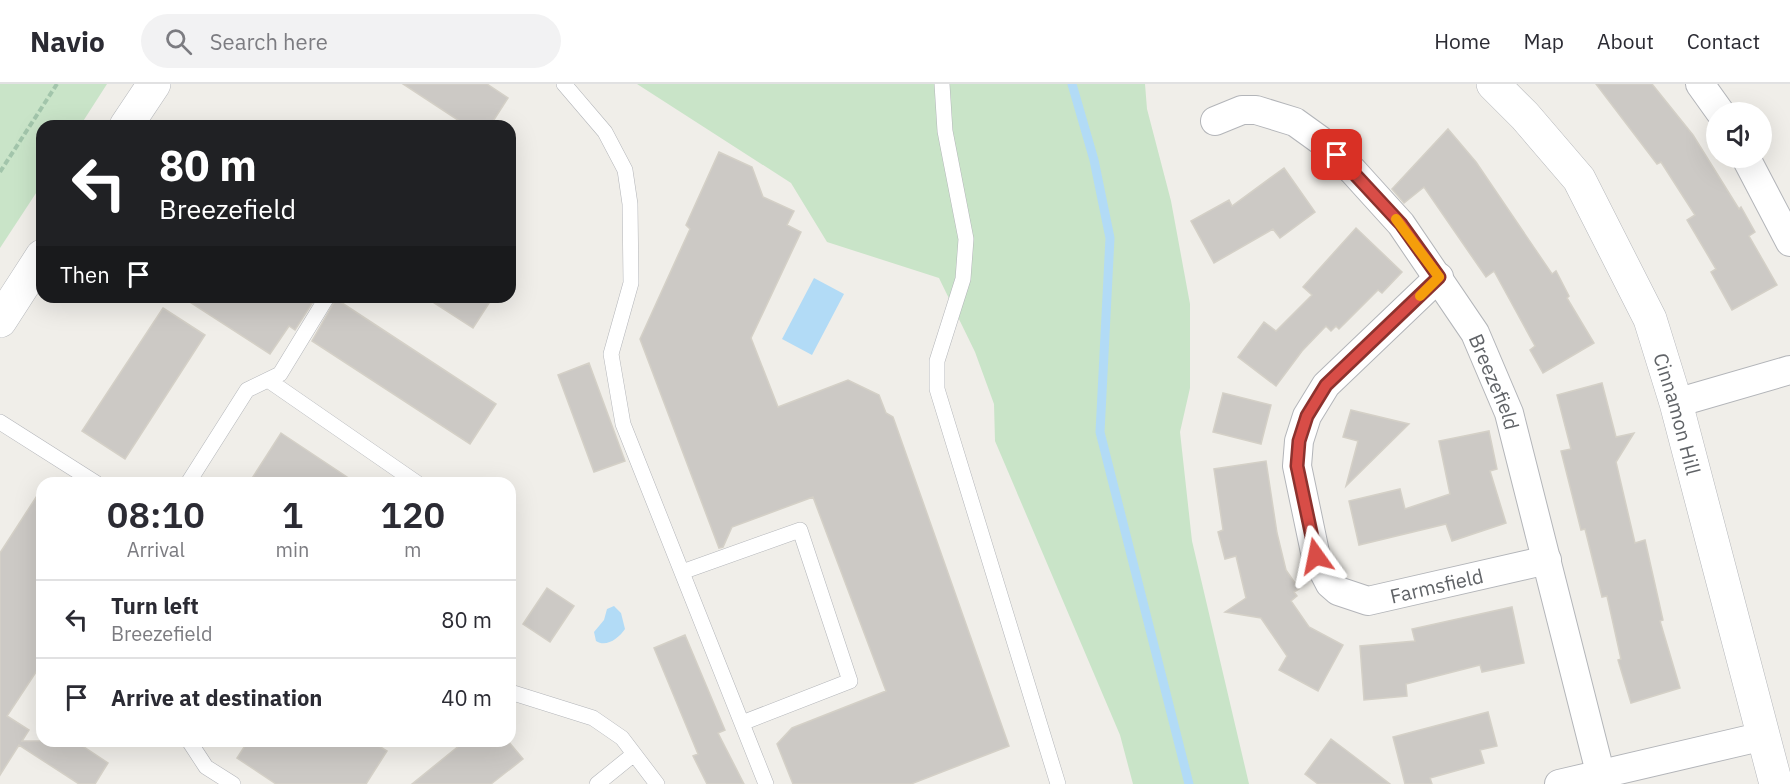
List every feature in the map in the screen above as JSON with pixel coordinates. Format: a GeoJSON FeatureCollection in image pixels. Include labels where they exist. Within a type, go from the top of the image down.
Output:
{"type":"FeatureCollection","features":[{"type":"Feature","properties":{"kind":"street"},"geometry":{"type":"LineString","coordinates":[[130,120],[153,84]]}},
{"type":"Feature","properties":{"kind":"street","name":"Cinnamon Hill"},"geometry":{"type":"LineString","coordinates":[[1493,84],[1525,116],[1579,180],[1650,319],[1676,403],[1776,784]]}},
{"type":"Feature","properties":{"kind":"street"},"geometry":{"type":"LineString","coordinates":[[1701,84],[1713,102]]}},
{"type":"Feature","properties":{"kind":"street","name":"Breezefield"},"geometry":{"type":"LineString","coordinates":[[1215,121],[1242,110],[1256,110],[1294,122],[1320,140],[1353,171],[1401,224],[1475,333],[1509,412],[1601,779]]}},
{"type":"Feature","properties":{"kind":"street"},"geometry":{"type":"LineString","coordinates":[[1751,168],[1790,242]]}},
{"type":"Feature","properties":{"kind":"street"},"geometry":{"type":"LineString","coordinates":[[0,321],[36,265]]}},
{"type":"Feature","properties":{"kind":"street","name":"Farmsfield"},"geometry":{"type":"LineString","coordinates":[[1439,277],[1326,385],[1307,416],[1299,441],[1297,466],[1316,556],[1330,584],[1355,599],[1368,601],[1547,560]]}},
{"type":"Feature","properties":{"kind":"street"},"geometry":{"type":"LineString","coordinates":[[1676,403],[1790,370]]}},
{"type":"Feature","properties":{"kind":"street"},"geometry":{"type":"LineString","coordinates":[[1559,784],[1601,779],[1695,752],[1764,736]]}},
{"type":"Feature","properties":{"kind":"lane"},"geometry":{"type":"LineString","coordinates":[[564,84],[605,132],[625,170],[630,204],[631,283],[611,354],[623,424],[766,784]]}},
{"type":"Feature","properties":{"kind":"lane"},"geometry":{"type":"LineString","coordinates":[[942,84],[945,131],[966,238],[963,279],[937,361],[937,389],[1058,784]]}},
{"type":"Feature","properties":{"kind":"lane"},"geometry":{"type":"LineString","coordinates":[[192,477],[247,390],[280,374],[323,303]]}},
{"type":"Feature","properties":{"kind":"lane"},"geometry":{"type":"LineString","coordinates":[[268,380],[408,477]]}},
{"type":"Feature","properties":{"kind":"lane"},"geometry":{"type":"LineString","coordinates":[[0,422],[87,477]]}},
{"type":"Feature","properties":{"kind":"lane"},"geometry":{"type":"LineString","coordinates":[[682,572],[800,531],[850,681],[742,723]]}},
{"type":"Feature","properties":{"kind":"lane"},"geometry":{"type":"LineString","coordinates":[[516,694],[593,718],[622,738],[657,784]]}},
{"type":"Feature","properties":{"kind":"lane"},"geometry":{"type":"LineString","coordinates":[[193,747],[206,767],[233,784]]}},
{"type":"Feature","properties":{"kind":"lane"},"geometry":{"type":"LineString","coordinates":[[597,784],[634,754]]}},
{"type":"Feature","properties":{"kind":"path"},"geometry":{"type":"LineString","coordinates":[[0,172],[57,84]]}},
{"type":"Feature","properties":{"kind":"green space"},"geometry":{"type":"Polygon","coordinates":[[[0,84],[107,84],[84,120],[36,120],[36,193],[0,248],[0,84]]]}},
{"type":"Feature","properties":{"kind":"green space"},"geometry":{"type":"Polygon","coordinates":[[[637,84],[1145,84],[1147,109],[1171,201],[1190,304],[1190,388],[1180,432],[1192,541],[1249,784],[1133,784],[1120,735],[995,441],[994,404],[975,352],[939,278],[827,242],[791,183],[637,84]]]}},
{"type":"Feature","properties":{"kind":"water"},"geometry":{"type":"Polygon","coordinates":[[[814,278],[844,294],[812,355],[782,339],[814,278]]]}},
{"type":"Feature","properties":{"kind":"water"},"geometry":{"type":"Polygon","coordinates":[[[614,606],[621,613],[625,629],[612,641],[600,643],[596,641],[594,632],[604,620],[607,609],[614,606]]]}},
{"type":"Feature","properties":{"kind":"building"},"geometry":{"type":"Polygon","coordinates":[[[403,84],[487,84],[508,98],[494,120],[458,120],[403,84]]]}},
{"type":"Feature","properties":{"kind":"building"},"geometry":{"type":"Polygon","coordinates":[[[1596,84],[1652,84],[1693,135],[1706,156],[1706,168],[1714,168],[1739,209],[1741,207],[1755,232],[1749,236],[1777,285],[1732,310],[1711,272],[1716,269],[1687,220],[1695,215],[1661,162],[1657,164],[1596,84]]]}},
{"type":"Feature","properties":{"kind":"building"},"geometry":{"type":"Polygon","coordinates":[[[1448,129],[1476,162],[1552,274],[1556,271],[1569,296],[1567,298],[1594,343],[1543,373],[1530,350],[1535,346],[1494,271],[1486,277],[1424,187],[1404,203],[1392,189],[1448,129]]]}},
{"type":"Feature","properties":{"kind":"building"},"geometry":{"type":"Polygon","coordinates":[[[719,152],[752,167],[763,197],[794,211],[787,225],[801,232],[751,338],[778,407],[848,380],[879,395],[886,413],[893,417],[1009,746],[911,784],[793,784],[777,744],[792,728],[886,691],[813,497],[732,527],[723,547],[719,548],[640,339],[690,229],[686,225],[719,152]]]}},
{"type":"Feature","properties":{"kind":"building"},"geometry":{"type":"Polygon","coordinates":[[[1284,168],[1315,212],[1280,238],[1273,229],[1214,263],[1191,221],[1229,200],[1232,206],[1284,168]]]}},
{"type":"Feature","properties":{"kind":"building"},"geometry":{"type":"Polygon","coordinates":[[[1356,228],[1402,272],[1382,293],[1378,290],[1339,329],[1336,326],[1331,331],[1326,326],[1302,351],[1276,386],[1238,357],[1264,322],[1276,331],[1312,295],[1303,287],[1356,228]]]}},
{"type":"Feature","properties":{"kind":"building"},"geometry":{"type":"Polygon","coordinates":[[[191,303],[312,303],[295,330],[289,326],[270,354],[191,303]]]}},
{"type":"Feature","properties":{"kind":"building"},"geometry":{"type":"Polygon","coordinates":[[[334,303],[342,303],[496,404],[470,444],[312,341],[334,303]]]}},
{"type":"Feature","properties":{"kind":"building"},"geometry":{"type":"Polygon","coordinates":[[[434,303],[489,303],[473,328],[434,303]]]}},
{"type":"Feature","properties":{"kind":"building"},"geometry":{"type":"Polygon","coordinates":[[[163,308],[205,335],[125,459],[82,431],[163,308]]]}},
{"type":"Feature","properties":{"kind":"building"},"geometry":{"type":"Polygon","coordinates":[[[589,363],[625,461],[594,472],[558,375],[589,363]]]}},
{"type":"Feature","properties":{"kind":"building"},"geometry":{"type":"Polygon","coordinates":[[[1602,383],[1616,437],[1634,433],[1616,462],[1635,543],[1645,540],[1663,620],[1660,621],[1680,688],[1631,703],[1618,660],[1621,659],[1607,596],[1602,597],[1585,529],[1581,530],[1561,451],[1571,449],[1557,395],[1602,383]]]}},
{"type":"Feature","properties":{"kind":"building"},"geometry":{"type":"Polygon","coordinates":[[[1223,393],[1271,405],[1261,444],[1213,432],[1223,393]]]}},
{"type":"Feature","properties":{"kind":"building"},"geometry":{"type":"Polygon","coordinates":[[[1351,410],[1409,424],[1346,486],[1358,441],[1343,437],[1351,410]]]}},
{"type":"Feature","properties":{"kind":"building"},"geometry":{"type":"Polygon","coordinates":[[[1489,431],[1497,469],[1490,471],[1506,523],[1452,541],[1446,524],[1359,545],[1349,501],[1400,489],[1405,509],[1450,494],[1439,441],[1489,431]]]}},
{"type":"Feature","properties":{"kind":"building"},"geometry":{"type":"Polygon","coordinates":[[[281,433],[347,477],[253,477],[281,433]]]}},
{"type":"Feature","properties":{"kind":"building"},"geometry":{"type":"Polygon","coordinates":[[[1266,461],[1277,533],[1286,570],[1299,589],[1294,592],[1297,596],[1291,601],[1309,627],[1343,645],[1318,691],[1279,670],[1287,656],[1261,618],[1225,612],[1246,598],[1236,556],[1225,559],[1218,532],[1223,530],[1214,469],[1266,461]]]}},
{"type":"Feature","properties":{"kind":"building"},"geometry":{"type":"Polygon","coordinates":[[[36,497],[36,672],[7,716],[29,730],[22,741],[36,741],[36,747],[84,747],[108,763],[95,784],[79,784],[19,745],[0,775],[0,553],[36,497]]]}},
{"type":"Feature","properties":{"kind":"building"},"geometry":{"type":"Polygon","coordinates":[[[547,588],[574,606],[550,642],[523,624],[547,588]]]}},
{"type":"Feature","properties":{"kind":"building"},"geometry":{"type":"Polygon","coordinates":[[[1512,607],[1524,663],[1482,672],[1480,665],[1406,684],[1407,696],[1364,700],[1360,646],[1415,641],[1412,629],[1512,607]]]}},
{"type":"Feature","properties":{"kind":"building"},"geometry":{"type":"Polygon","coordinates":[[[685,635],[725,730],[718,733],[744,784],[707,784],[693,756],[698,754],[654,648],[685,635]]]}},
{"type":"Feature","properties":{"kind":"building"},"geometry":{"type":"Polygon","coordinates":[[[1488,712],[1497,746],[1480,750],[1484,763],[1430,778],[1432,784],[1405,784],[1393,737],[1488,712]]]}},
{"type":"Feature","properties":{"kind":"building"},"geometry":{"type":"Polygon","coordinates":[[[1331,739],[1390,784],[1318,784],[1305,774],[1331,739]]]}},
{"type":"Feature","properties":{"kind":"building"},"geometry":{"type":"Polygon","coordinates":[[[244,747],[381,747],[387,751],[366,784],[276,784],[237,758],[244,747]]]}},
{"type":"Feature","properties":{"kind":"building"},"geometry":{"type":"Polygon","coordinates":[[[458,747],[513,747],[523,759],[491,784],[412,784],[458,747]]]}},
{"type":"Feature","properties":{"kind":"waterway"},"geometry":{"type":"LineString","coordinates":[[1072,84],[1094,160],[1110,238],[1100,432],[1189,784]]}},
{"type":"Feature","properties":{"kind":"slow traffic"},"geometry":{"type":"LineString","coordinates":[[1396,219],[1439,277],[1420,296]]}},
{"type":"Feature","properties":{"kind":"route"},"geometry":{"type":"LineString","coordinates":[[1316,556],[1297,466],[1299,441],[1307,416],[1326,385],[1439,277],[1401,224],[1337,155]]}}]}
